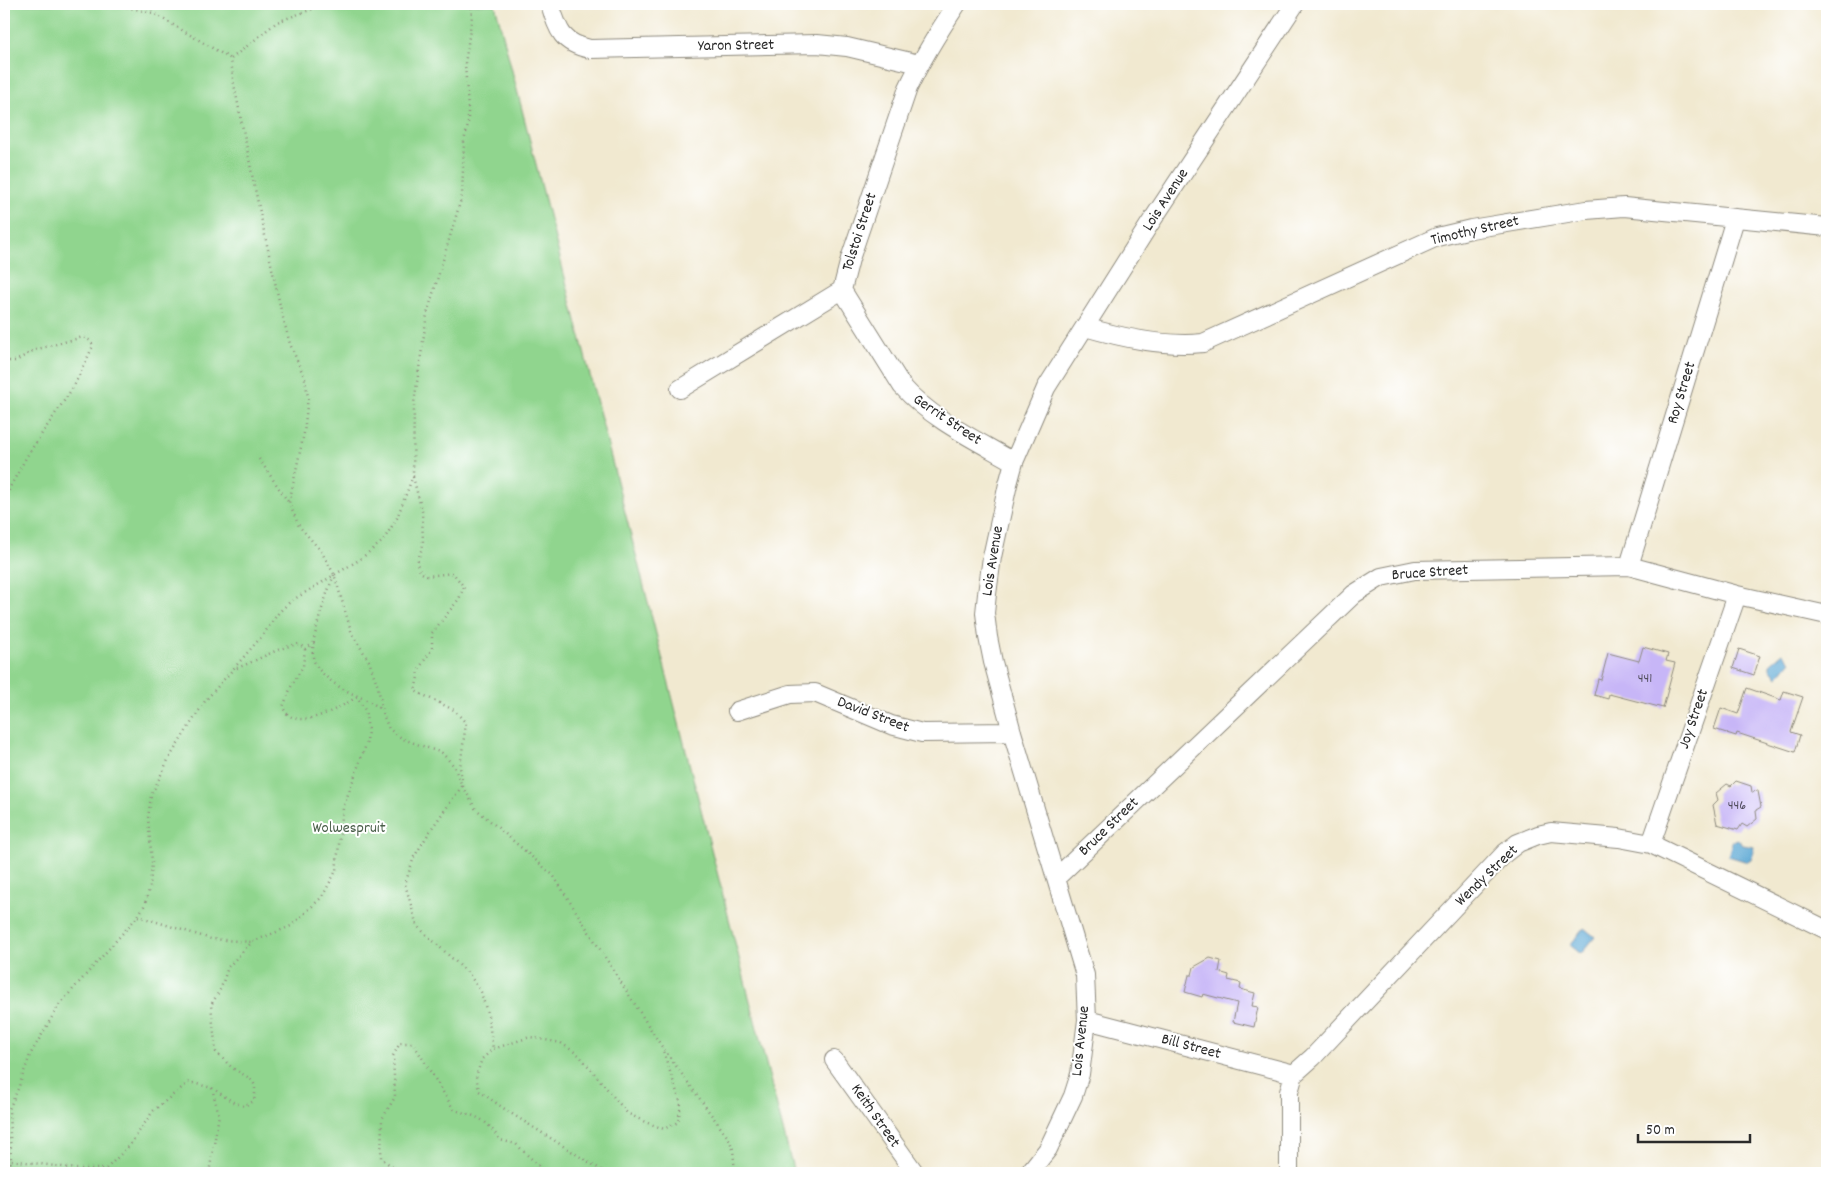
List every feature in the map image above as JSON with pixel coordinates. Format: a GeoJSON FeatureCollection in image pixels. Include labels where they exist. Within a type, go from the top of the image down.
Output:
{"type":"FeatureCollection","features":[{"type":"Feature","properties":{"kind":"street","name":"Yaron Street"},"geometry":{"type":"LineString","coordinates":[[550,4],[557,28],[572,44],[590,49],[817,44],[847,47],[919,64]]}},
{"type":"Feature","properties":{"kind":"street","name":"Tolstoi Street"},"geometry":{"type":"LineString","coordinates":[[680,389],[842,290],[850,260],[905,97],[919,64],[957,4]]}},
{"type":"Feature","properties":{"kind":"street","name":"Lois Avenue"},"geometry":{"type":"LineString","coordinates":[[1029,1173],[1048,1149],[1073,1096],[1080,1074],[1087,1020],[1085,975],[1012,732],[993,662],[986,613],[992,557],[1008,484],[1014,462],[1046,388],[1171,192],[1295,4]]}},
{"type":"Feature","properties":{"kind":"street","name":"Timothy Street"},"geometry":{"type":"LineString","coordinates":[[1085,327],[1112,335],[1174,345],[1203,344],[1438,237],[1471,229],[1606,208],[1624,207],[1678,211],[1735,219],[1827,227]]}},
{"type":"Feature","properties":{"kind":"street","name":"Roy Street"},"geometry":{"type":"LineString","coordinates":[[1629,566],[1735,219]]}},
{"type":"Feature","properties":{"kind":"street","name":"Gerrit Street"},"geometry":{"type":"LineString","coordinates":[[842,290],[902,386],[913,398],[968,436],[1014,462]]}},
{"type":"Feature","properties":{"kind":"street","name":"Bruce Street"},"geometry":{"type":"LineString","coordinates":[[1056,878],[1354,594],[1381,577],[1415,570],[1629,566],[1737,595],[1827,615]]}},
{"type":"Feature","properties":{"kind":"street","name":"Joy Street"},"geometry":{"type":"LineString","coordinates":[[1651,844],[1737,595]]}},
{"type":"Feature","properties":{"kind":"street","name":"David Street"},"geometry":{"type":"LineString","coordinates":[[737,711],[790,694],[815,693],[892,725],[922,733],[1012,732]]}},
{"type":"Feature","properties":{"kind":"street","name":"Wendy Street"},"geometry":{"type":"LineString","coordinates":[[1294,1074],[1313,1057],[1505,853],[1518,843],[1538,835],[1551,832],[1619,838],[1651,844],[1827,930]]}},
{"type":"Feature","properties":{"kind":"street","name":"Bill Street"},"geometry":{"type":"LineString","coordinates":[[1087,1020],[1294,1074]]}},
{"type":"Feature","properties":{"kind":"street","name":"Keith Street"},"geometry":{"type":"LineString","coordinates":[[834,1060],[915,1173]]}},
{"type":"Feature","properties":{"kind":"street"},"geometry":{"type":"LineString","coordinates":[[1289,1173],[1289,1092],[1294,1074]]}},
{"type":"Feature","properties":{"kind":"path"},"geometry":{"type":"LineString","coordinates":[[112,4],[153,13],[231,59]]}},
{"type":"Feature","properties":{"kind":"path"},"geometry":{"type":"LineString","coordinates":[[151,4],[153,13]]}},
{"type":"Feature","properties":{"kind":"path"},"geometry":{"type":"LineString","coordinates":[[231,59],[277,22],[326,4]]}},
{"type":"Feature","properties":{"kind":"path"},"geometry":{"type":"LineString","coordinates":[[471,4],[472,16],[465,64],[468,126],[464,141],[462,196],[427,314],[414,403],[413,476],[422,511],[423,545],[417,563],[420,572],[427,576],[453,573],[464,587],[459,599],[432,633],[432,649],[420,667],[415,690],[454,710],[466,723],[460,767],[462,786],[414,857],[405,884],[417,926],[469,974],[481,992],[488,1016],[493,1049]]}},
{"type":"Feature","properties":{"kind":"path"},"geometry":{"type":"LineString","coordinates":[[231,59],[233,79],[281,310],[290,344],[305,379],[308,397],[304,432],[289,503]]}},
{"type":"Feature","properties":{"kind":"path"},"geometry":{"type":"LineString","coordinates":[[4,361],[16,361],[34,350],[83,337],[91,341],[93,346],[74,386],[26,456],[10,487],[4,509]]}},
{"type":"Feature","properties":{"kind":"path"},"geometry":{"type":"LineString","coordinates":[[259,458],[289,503],[299,526],[321,551],[334,574],[352,634],[369,661],[378,686],[389,729],[403,739],[442,753],[454,766],[474,808],[553,875],[660,1044],[729,1139],[734,1149],[734,1173]]}},
{"type":"Feature","properties":{"kind":"path"},"geometry":{"type":"LineString","coordinates":[[9,1173],[11,1160],[8,1110],[30,1055],[59,1005],[138,916],[144,906],[150,887],[152,862],[148,818],[151,796],[168,760],[206,701],[263,635],[273,619],[291,601],[359,560],[383,541],[397,518],[413,476]]}},
{"type":"Feature","properties":{"kind":"path"},"geometry":{"type":"LineString","coordinates":[[334,574],[323,603],[313,660],[321,673],[357,697],[373,703],[383,710]]}},
{"type":"Feature","properties":{"kind":"path"},"geometry":{"type":"LineString","coordinates":[[304,649],[315,643]]}},
{"type":"Feature","properties":{"kind":"path"},"geometry":{"type":"LineString","coordinates":[[233,669],[248,665],[289,646],[299,644],[304,649],[303,666],[291,687],[283,707],[286,713],[294,719],[308,719],[331,712],[357,697]]}},
{"type":"Feature","properties":{"kind":"path"},"geometry":{"type":"LineString","coordinates":[[4,1166],[11,1160],[77,1169],[106,1169],[130,1145],[153,1112],[189,1082],[212,1088],[233,1102],[244,1106],[254,1102],[256,1088],[251,1077],[233,1068],[216,1052],[211,1006],[228,967],[252,942],[292,926],[322,897],[336,871],[343,808],[367,742],[368,729],[364,710],[357,697]]}},
{"type":"Feature","properties":{"kind":"path"},"geometry":{"type":"LineString","coordinates":[[138,916],[212,939],[252,942]]}},
{"type":"Feature","properties":{"kind":"path"},"geometry":{"type":"LineString","coordinates":[[606,1173],[479,1091],[476,1076],[482,1059],[493,1049],[530,1037],[561,1043],[579,1055],[627,1113],[664,1129],[678,1122],[681,1104],[660,1044]]}},
{"type":"Feature","properties":{"kind":"path"},"geometry":{"type":"LineString","coordinates":[[400,1173],[381,1158],[382,1118],[394,1097],[393,1056],[400,1044],[413,1043],[454,1110],[480,1117],[493,1129],[500,1140],[516,1144],[546,1173]]}},
{"type":"Feature","properties":{"kind":"path"},"geometry":{"type":"LineString","coordinates":[[209,1173],[219,1115],[212,1088]]}},
{"type":"Feature","properties":{"kind":"path"},"geometry":{"type":"LineString","coordinates":[[4,1112],[8,1110]]}},
{"type":"Feature","properties":{"kind":"green space","name":"Wolwespruit"},"geometry":{"type":"Polygon","coordinates":[[[4,4],[495,4],[794,1173],[4,1173],[4,4]]]}},
{"type":"Feature","properties":{"kind":"water"},"geometry":{"type":"Polygon","coordinates":[[[1783,653],[1791,661],[1777,677],[1770,668],[1770,664],[1783,653]]]}},
{"type":"Feature","properties":{"kind":"water"},"geometry":{"type":"Polygon","coordinates":[[[1738,839],[1743,845],[1754,847],[1752,859],[1748,862],[1728,856],[1732,842],[1738,839]]]}},
{"type":"Feature","properties":{"kind":"water"},"geometry":{"type":"Polygon","coordinates":[[[1584,928],[1595,937],[1581,954],[1570,945],[1584,928]]]}},
{"type":"Feature","properties":{"kind":"building"},"geometry":{"type":"Polygon","coordinates":[[[1643,647],[1668,654],[1666,661],[1675,663],[1663,708],[1609,694],[1608,699],[1594,695],[1598,679],[1601,680],[1608,653],[1639,661],[1643,647]]]}},
{"type":"Feature","properties":{"kind":"building"},"geometry":{"type":"Polygon","coordinates":[[[1739,649],[1760,656],[1754,675],[1733,668],[1739,649]]]}},
{"type":"Feature","properties":{"kind":"building"},"geometry":{"type":"Polygon","coordinates":[[[1747,688],[1781,700],[1784,691],[1803,697],[1791,732],[1800,735],[1795,752],[1737,733],[1736,736],[1714,729],[1721,708],[1738,714],[1747,688]]]}},
{"type":"Feature","properties":{"kind":"building"},"geometry":{"type":"Polygon","coordinates":[[[1736,781],[1751,786],[1752,792],[1758,791],[1761,807],[1756,810],[1757,819],[1747,827],[1742,824],[1738,830],[1717,824],[1713,805],[1718,800],[1716,793],[1727,784],[1731,786],[1736,781]]]}},
{"type":"Feature","properties":{"kind":"building"},"geometry":{"type":"Polygon","coordinates":[[[1210,958],[1221,961],[1219,972],[1229,975],[1228,980],[1241,983],[1240,989],[1255,993],[1252,1006],[1258,1007],[1254,1027],[1233,1022],[1237,1003],[1203,994],[1202,997],[1185,992],[1189,975],[1192,975],[1194,967],[1210,958]]]}}]}
